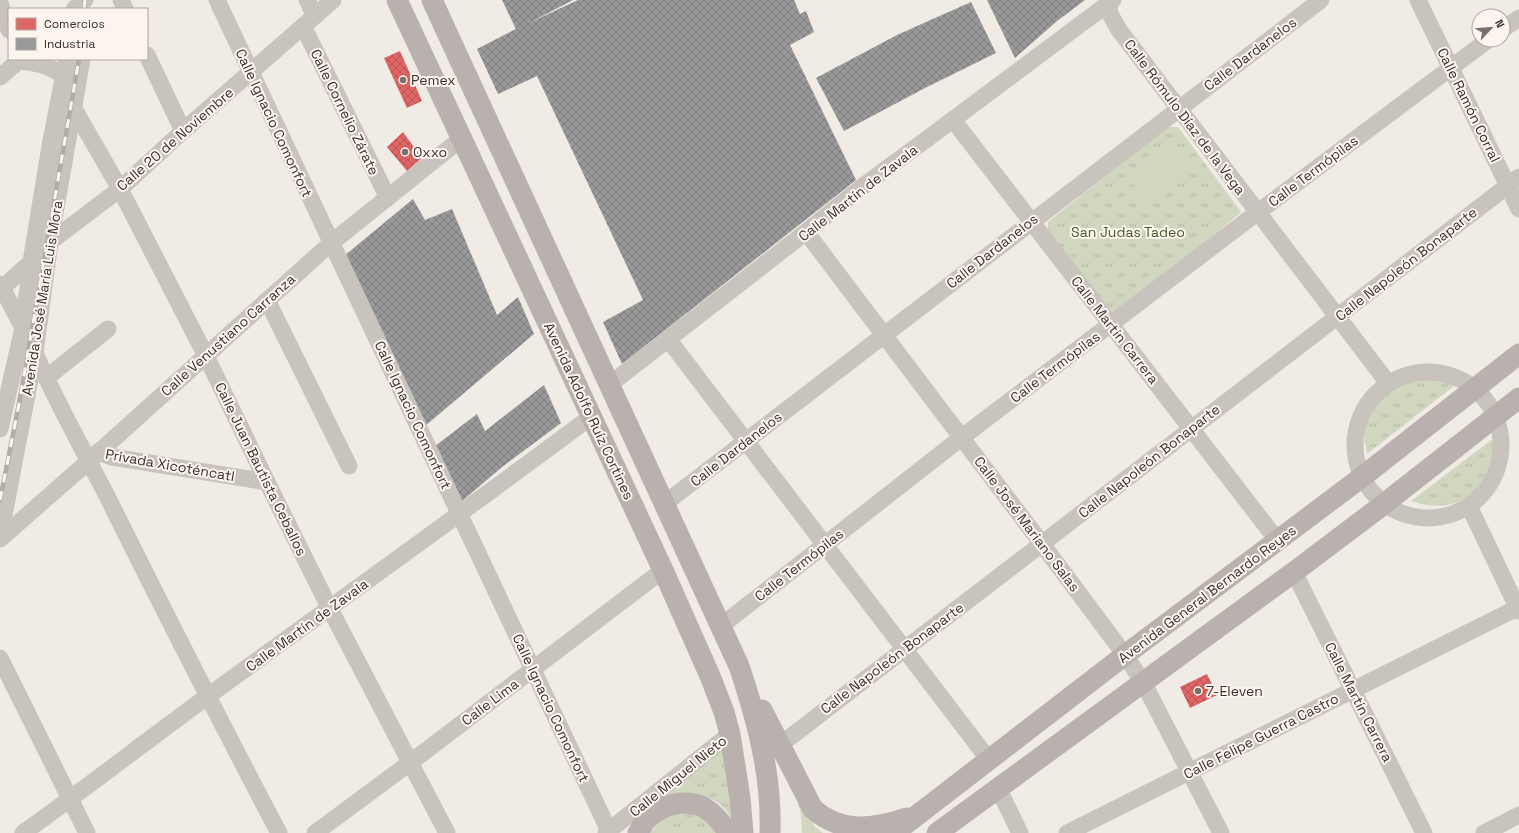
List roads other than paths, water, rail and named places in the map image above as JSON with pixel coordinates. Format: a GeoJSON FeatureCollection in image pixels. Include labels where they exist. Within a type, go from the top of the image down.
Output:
{"type":"FeatureCollection","features":[{"type":"Feature","properties":{"kind":"main road","name":"Avenida Adolfo Ruíz Cortines"},"geometry":{"type":"LineString","coordinates":[[397,0],[592,416],[663,570],[715,688],[730,734],[740,798],[743,833]]}},
{"type":"Feature","properties":{"kind":"main road","name":"Avenida Adolfo Ruíz Cortines"},"geometry":{"type":"LineString","coordinates":[[432,0],[739,666],[756,721],[765,759],[770,833]]}},
{"type":"Feature","properties":{"kind":"main road","name":"Avenida General Bernardo Reyes"},"geometry":{"type":"LineString","coordinates":[[894,833],[1124,655],[1362,477],[1519,354]]}},
{"type":"Feature","properties":{"kind":"main road"},"geometry":{"type":"LineString","coordinates":[[937,833],[1294,572],[1384,504],[1519,398]]}},
{"type":"Feature","properties":{"kind":"main road"},"geometry":{"type":"LineString","coordinates":[[739,666],[813,809],[820,818],[835,830],[845,832],[867,830],[919,814]]}},
{"type":"Feature","properties":{"kind":"main road"},"geometry":{"type":"LineString","coordinates":[[638,833],[645,821],[654,812],[665,806],[678,803],[703,807],[722,823],[729,833]]}},
{"type":"Feature","properties":{"kind":"street"},"geometry":{"type":"LineString","coordinates":[[80,6],[93,0]]}},
{"type":"Feature","properties":{"kind":"street","name":"Calle Ignacio Comonfort"},"geometry":{"type":"LineString","coordinates":[[216,0],[460,514],[608,832]]}},
{"type":"Feature","properties":{"kind":"street","name":"Calle Cornelio Zárate"},"geometry":{"type":"LineString","coordinates":[[307,0],[309,21],[388,198]]}},
{"type":"Feature","properties":{"kind":"street","name":"Calle 20 de Noviembre"},"geometry":{"type":"LineString","coordinates":[[50,242],[120,189],[183,131],[333,0]]}},
{"type":"Feature","properties":{"kind":"street","name":"Calle Dardanelos"},"geometry":{"type":"LineString","coordinates":[[664,504],[1031,221],[1322,0]]}},
{"type":"Feature","properties":{"kind":"street","name":"Calle Ramón Corral"},"geometry":{"type":"LineString","coordinates":[[1418,0],[1450,67],[1513,182],[1519,210]]}},
{"type":"Feature","properties":{"kind":"street","name":"Calle Martín de Zavala"},"geometry":{"type":"LineString","coordinates":[[609,385],[867,183],[954,120],[1110,1]]}},
{"type":"Feature","properties":{"kind":"street","name":"Calle Rómulo Díaz de la Vega"},"geometry":{"type":"LineString","coordinates":[[1110,1],[1110,14],[1119,30],[1388,383]]}},
{"type":"Feature","properties":{"kind":"street"},"geometry":{"type":"LineString","coordinates":[[0,3],[8,27]]}},
{"type":"Feature","properties":{"kind":"street","name":"Calle Termópilas"},"geometry":{"type":"LineString","coordinates":[[720,626],[961,438],[1477,48]]}},
{"type":"Feature","properties":{"kind":"street"},"geometry":{"type":"LineString","coordinates":[[148,57],[183,131]]}},
{"type":"Feature","properties":{"kind":"street"},"geometry":{"type":"LineString","coordinates":[[0,77],[20,60],[40,64],[53,69],[64,76]]}},
{"type":"Feature","properties":{"kind":"street","name":"Avenida José María Luis Mora"},"geometry":{"type":"LineString","coordinates":[[0,429],[23,328],[31,262],[50,146],[67,60]]}},
{"type":"Feature","properties":{"kind":"street","name":"Avenida José María Luis Mora"},"geometry":{"type":"LineString","coordinates":[[0,538],[35,353],[50,242],[82,60]]}},
{"type":"Feature","properties":{"kind":"street","name":"Calle Juan Bautista Ceballos"},"geometry":{"type":"LineString","coordinates":[[73,107],[120,189],[206,356],[330,609],[447,833]]}},
{"type":"Feature","properties":{"kind":"street","name":"Calle Martín Carrera"},"geometry":{"type":"LineString","coordinates":[[954,120],[1277,540]]}},
{"type":"Feature","properties":{"kind":"street","name":"Calle Venustiano Carranza"},"geometry":{"type":"LineString","coordinates":[[0,538],[94,456],[331,243],[462,138]]}},
{"type":"Feature","properties":{"kind":"street","name":"Calle Napoleón Bonaparte"},"geometry":{"type":"LineString","coordinates":[[780,745],[904,648],[1042,544],[1513,182]]}},
{"type":"Feature","properties":{"kind":"street","name":"Calle José Mariano Salas"},"geometry":{"type":"LineString","coordinates":[[806,232],[1042,544],[1143,682],[1221,833]]}},
{"type":"Feature","properties":{"kind":"street"},"geometry":{"type":"LineString","coordinates":[[23,328],[1,287],[31,262]]}},
{"type":"Feature","properties":{"kind":"street"},"geometry":{"type":"LineString","coordinates":[[267,300],[350,466]]}},
{"type":"Feature","properties":{"kind":"street"},"geometry":{"type":"LineString","coordinates":[[46,378],[108,329]]}},
{"type":"Feature","properties":{"kind":"street"},"geometry":{"type":"LineString","coordinates":[[668,338],[989,760]]}},
{"type":"Feature","properties":{"kind":"street"},"geometry":{"type":"LineString","coordinates":[[35,353],[46,378],[94,456],[207,697],[279,833]]}},
{"type":"Feature","properties":{"kind":"street"},"geometry":{"type":"LineString","coordinates":[[1417,372],[1438,372],[1458,378],[1475,389],[1496,416],[1501,444],[1498,466],[1482,496],[1469,506],[1448,516],[1426,519],[1404,514],[1384,504],[1371,491],[1362,477],[1356,460],[1354,442],[1357,424],[1364,408],[1371,399],[1388,383],[1407,374],[1417,372]]}},
{"type":"Feature","properties":{"kind":"street","name":"Calle Martín de Zavala"},"geometry":{"type":"LineString","coordinates":[[23,833],[592,416]]}},
{"type":"Feature","properties":{"kind":"street","name":"Privada Xicoténcatl"},"geometry":{"type":"LineString","coordinates":[[94,456],[112,457],[267,482]]}},
{"type":"Feature","properties":{"kind":"street"},"geometry":{"type":"LineString","coordinates":[[1469,506],[1518,609]]}},
{"type":"Feature","properties":{"kind":"street","name":"Calle Lima"},"geometry":{"type":"LineString","coordinates":[[315,833],[411,762],[663,570]]}},
{"type":"Feature","properties":{"kind":"street","name":"Calle Martín Carrera"},"geometry":{"type":"LineString","coordinates":[[1294,572],[1424,833]]}},
{"type":"Feature","properties":{"kind":"street","name":"Calle Felipe Guerra Castro"},"geometry":{"type":"LineString","coordinates":[[1067,833],[1518,609]]}},
{"type":"Feature","properties":{"kind":"street"},"geometry":{"type":"LineString","coordinates":[[0,658],[69,800],[87,833]]}},
{"type":"Feature","properties":{"kind":"street","name":"Calle Miguel Nieto"},"geometry":{"type":"LineString","coordinates":[[608,832],[730,734]]}},
{"type":"Feature","properties":{"kind":"street"},"geometry":{"type":"LineString","coordinates":[[998,788],[1020,833]]}},
{"type":"Feature","properties":{"kind":"street"},"geometry":{"type":"LineString","coordinates":[[1484,833],[1519,815]]}},
{"type":"Feature","properties":{"kind":"railway"},"geometry":{"type":"LineString","coordinates":[[84,8],[85,0]]}},
{"type":"Feature","properties":{"kind":"railway"},"geometry":{"type":"LineString","coordinates":[[0,500],[19,404],[79,60]]}},
{"type":"Feature","properties":{"kind":"place","name":"Pemex"},"geometry":{"type":"Point","coordinates":[403,80]}},
{"type":"Feature","properties":{"kind":"place","name":"Oxxo"},"geometry":{"type":"Point","coordinates":[405,152]}},
{"type":"Feature","properties":{"kind":"place","name":"7-Eleven"},"geometry":{"type":"Point","coordinates":[1198,691]}},
{"type":"Feature","properties":{"kind":"park label","name":"San Judas Tadeo"},"geometry":{"type":"Point","coordinates":[1128,232]}}]}
